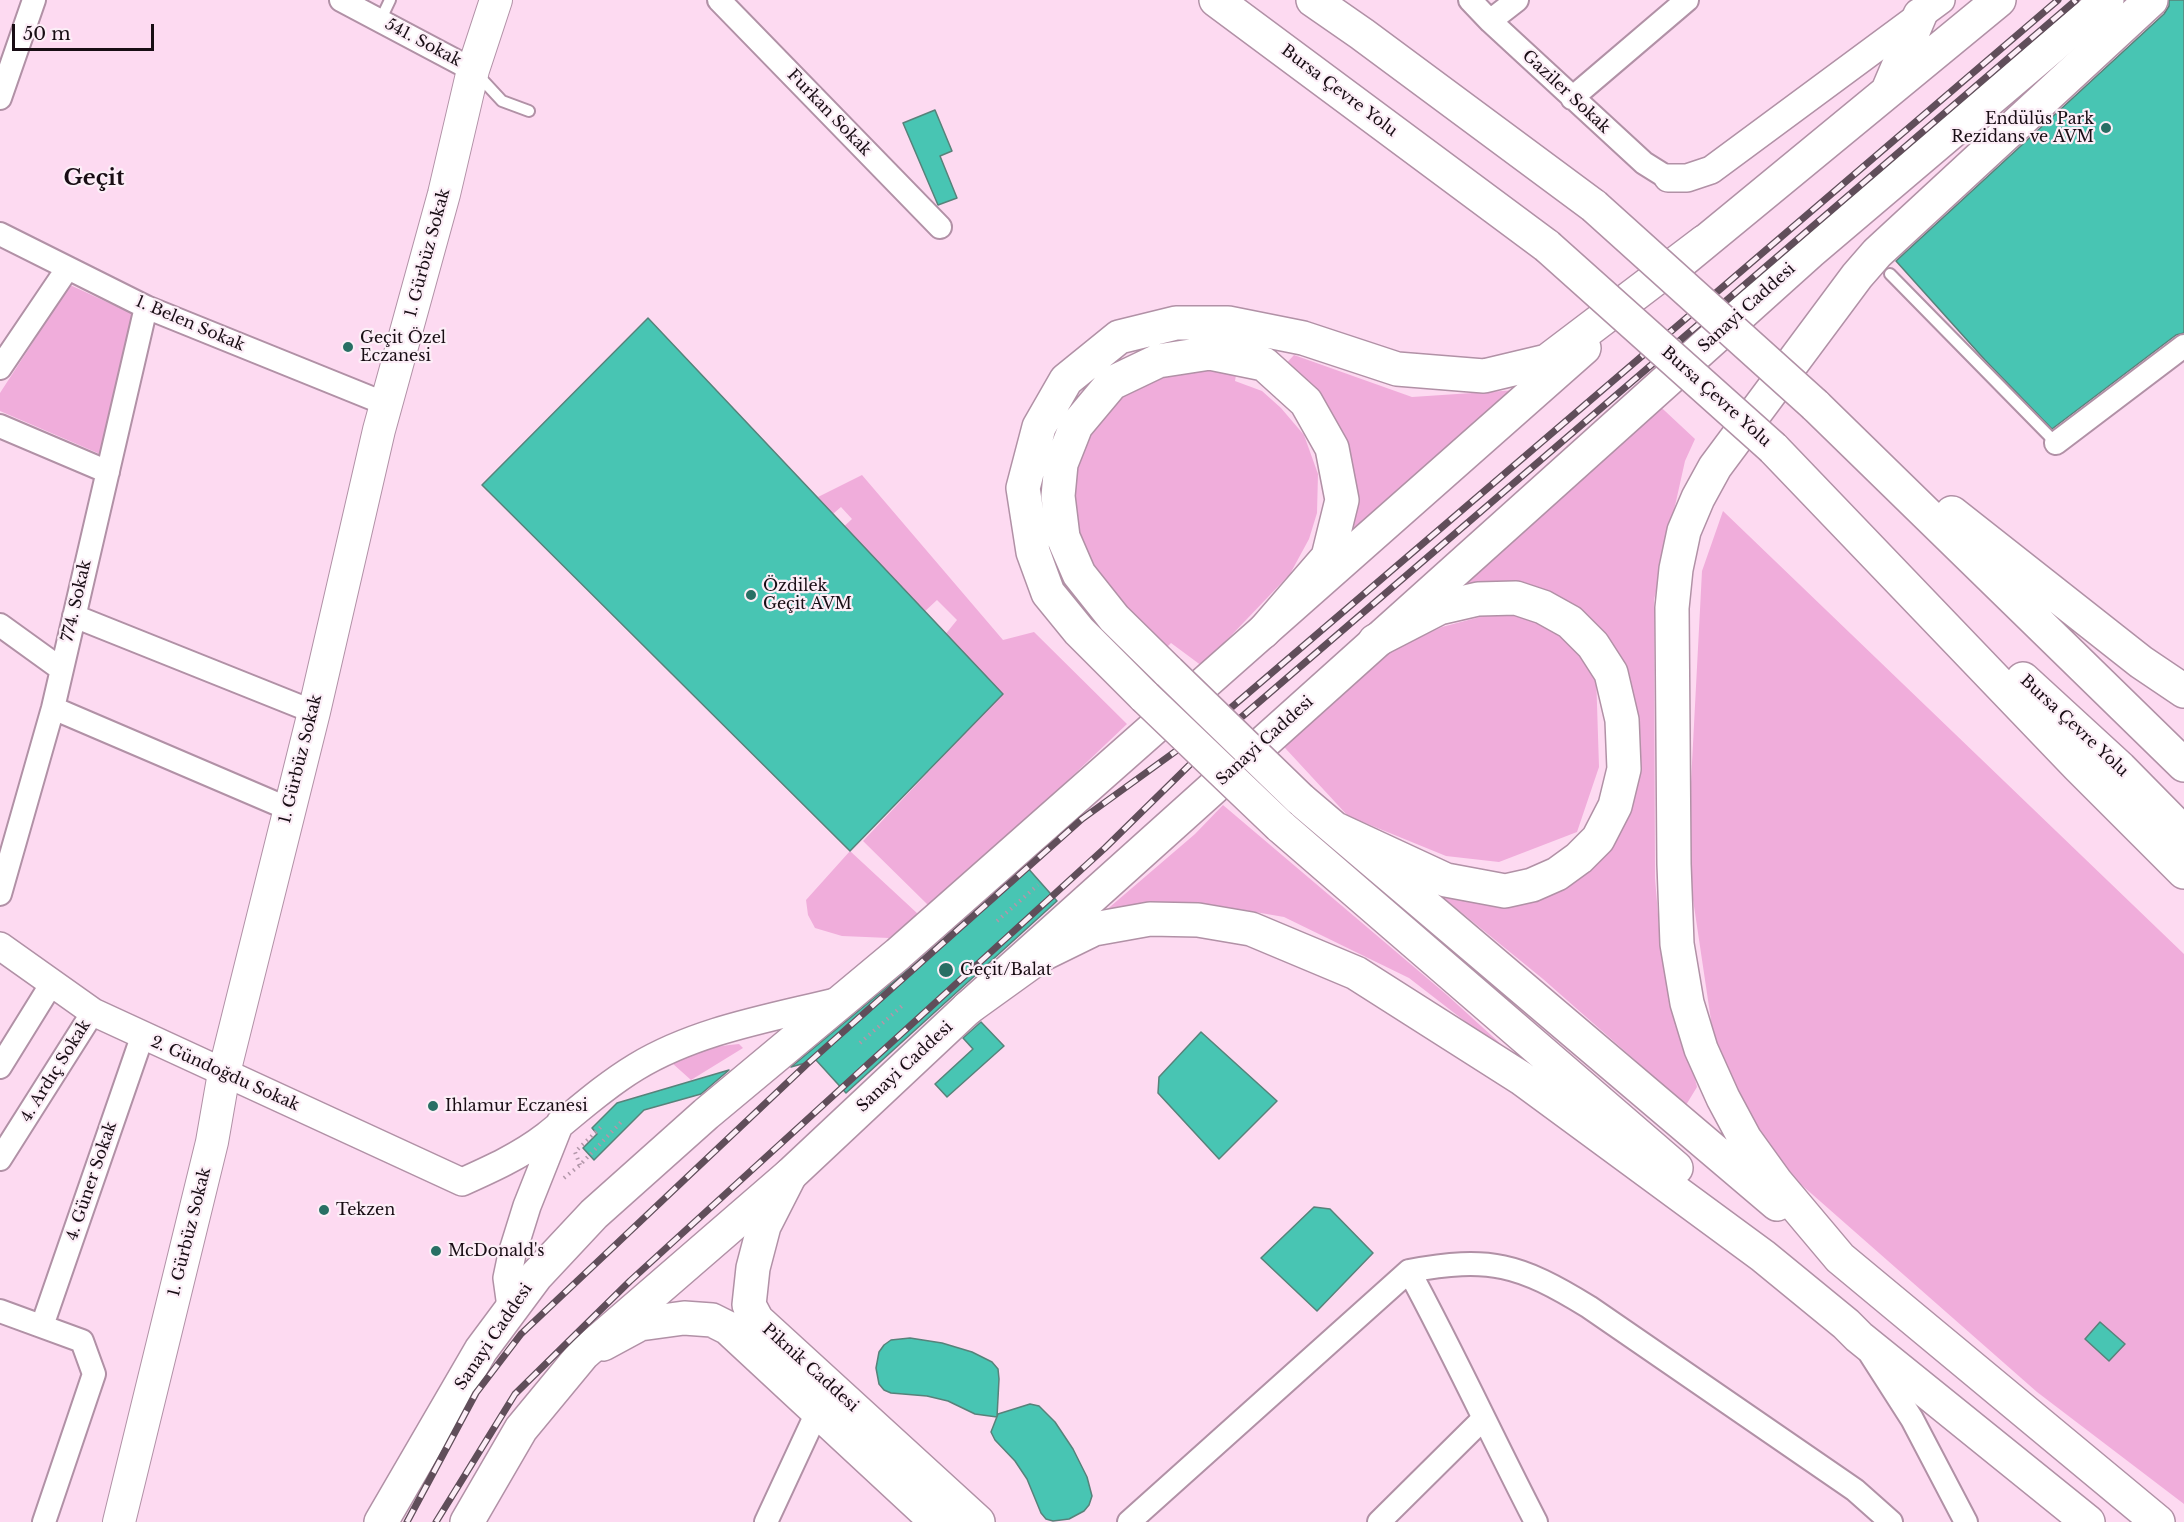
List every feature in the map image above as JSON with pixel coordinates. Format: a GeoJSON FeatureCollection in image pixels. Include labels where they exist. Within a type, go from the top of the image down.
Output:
{"type":"FeatureCollection","features":[{"type":"Feature","properties":{"kind":"main road","name":"1. Gürbüz Sokak"},"geometry":{"type":"LineString","coordinates":[[119,1522],[212,1143],[224,1073],[314,712],[386,404],[444,194],[473,70],[496,0]]}},
{"type":"Feature","properties":{"kind":"main road","name":"Bursa Çevre Yolu"},"geometry":{"type":"LineString","coordinates":[[1216,0],[1547,246],[1773,448],[2120,768],[2184,833]]}},
{"type":"Feature","properties":{"kind":"main road"},"geometry":{"type":"LineString","coordinates":[[1313,0],[1594,206],[1815,405],[2184,765]]}},
{"type":"Feature","properties":{"kind":"main road","name":"Sanayi Caddesi"},"geometry":{"type":"LineString","coordinates":[[381,1522],[481,1350],[511,1307],[564,1245],[628,1181],[839,1001],[898,954],[1704,242],[1999,0]]}},
{"type":"Feature","properties":{"kind":"main road","name":"Sanayi Caddesi"},"geometry":{"type":"LineString","coordinates":[[467,1522],[521,1429],[583,1354],[791,1174],[968,1008],[1810,252],[2108,0]]}},
{"type":"Feature","properties":{"kind":"main road"},"geometry":{"type":"LineString","coordinates":[[1840,1258],[1776,1182],[1745,1139],[1701,1049],[1687,1003],[1677,944],[1672,714],[1672,608],[1676,569],[1684,531],[1715,467],[1863,268],[1898,232],[2151,0]]}},
{"type":"Feature","properties":{"kind":"main road"},"geometry":{"type":"LineString","coordinates":[[1887,93],[1935,4]]}},
{"type":"Feature","properties":{"kind":"main road"},"geometry":{"type":"LineString","coordinates":[[1704,242],[1548,361],[1484,376],[1397,369],[1303,338],[1228,323],[1176,323],[1119,338],[1066,380],[1039,427],[1023,488],[1033,552],[1048,593],[1079,632],[1280,826],[1664,1157],[1852,1330]]}},
{"type":"Feature","properties":{"kind":"main road"},"geometry":{"type":"LineString","coordinates":[[1263,632],[1328,557],[1342,500],[1332,448],[1306,402],[1264,364],[1210,353],[1158,361],[1112,383],[1076,426],[1061,464],[1058,496],[1064,537],[1079,574],[1114,618],[1300,799],[1840,1258],[2157,1520]]}},
{"type":"Feature","properties":{"kind":"main road"},"geometry":{"type":"LineString","coordinates":[[1815,405],[2141,662],[2184,691]]}},
{"type":"Feature","properties":{"kind":"main road"},"geometry":{"type":"LineString","coordinates":[[1773,448],[2078,766],[2184,872]]}},
{"type":"Feature","properties":{"kind":"main road"},"geometry":{"type":"LineString","coordinates":[[1336,829],[1446,880],[1504,891],[1532,885],[1557,874],[1599,839],[1615,806],[1624,769],[1622,720],[1611,673],[1593,645],[1570,622],[1543,607],[1516,598],[1478,599],[1438,608],[1375,641]]}},
{"type":"Feature","properties":{"kind":"main road"},"geometry":{"type":"LineString","coordinates":[[968,1008],[1043,954],[1094,929],[1150,919],[1198,920],[1251,929],[1356,973],[1521,1078],[1763,1256],[2090,1522]]}},
{"type":"Feature","properties":{"kind":"main road","name":"Piknik Caddesi"},"geometry":{"type":"LineString","coordinates":[[791,1174],[764,1226],[753,1268],[749,1305],[757,1320],[978,1522]]}},
{"type":"Feature","properties":{"kind":"main road","name":"Piknik Caddesi"},"geometry":{"type":"LineString","coordinates":[[583,1354],[640,1324],[684,1318],[712,1320],[728,1328],[937,1522]]}},
{"type":"Feature","properties":{"kind":"street"},"geometry":{"type":"LineString","coordinates":[[0,98],[34,0]]}},
{"type":"Feature","properties":{"kind":"street","name":"541. Sokak"},"geometry":{"type":"LineString","coordinates":[[341,0],[473,70]]}},
{"type":"Feature","properties":{"kind":"street","name":"Furkan Sokak"},"geometry":{"type":"LineString","coordinates":[[719,0],[940,226]]}},
{"type":"Feature","properties":{"kind":"street","name":"Gaziler Sokak"},"geometry":{"type":"LineString","coordinates":[[1470,0],[1644,163],[1668,178]]}},
{"type":"Feature","properties":{"kind":"street"},"geometry":{"type":"LineString","coordinates":[[1490,21],[1517,0]]}},
{"type":"Feature","properties":{"kind":"street"},"geometry":{"type":"LineString","coordinates":[[1572,98],[1687,0]]}},
{"type":"Feature","properties":{"kind":"street"},"geometry":{"type":"LineString","coordinates":[[1668,178],[1687,178],[1711,170],[1935,4]]}},
{"type":"Feature","properties":{"kind":"street","name":"1. Belen Sokak"},"geometry":{"type":"LineString","coordinates":[[0,234],[146,307],[386,404]]}},
{"type":"Feature","properties":{"kind":"street"},"geometry":{"type":"LineString","coordinates":[[0,368],[67,269]]}},
{"type":"Feature","properties":{"kind":"street","name":"774. Sokak"},"geometry":{"type":"LineString","coordinates":[[0,894],[53,708],[146,307]]}},
{"type":"Feature","properties":{"kind":"street"},"geometry":{"type":"LineString","coordinates":[[2056,442],[2184,346]]}},
{"type":"Feature","properties":{"kind":"street"},"geometry":{"type":"LineString","coordinates":[[0,426],[108,472]]}},
{"type":"Feature","properties":{"kind":"street"},"geometry":{"type":"LineString","coordinates":[[74,616],[314,712]]}},
{"type":"Feature","properties":{"kind":"street"},"geometry":{"type":"LineString","coordinates":[[0,625],[61,669]]}},
{"type":"Feature","properties":{"kind":"street"},"geometry":{"type":"LineString","coordinates":[[53,708],[289,809]]}},
{"type":"Feature","properties":{"kind":"street","name":"2. Gündoğdu Sokak"},"geometry":{"type":"LineString","coordinates":[[0,946],[93,1012],[462,1182],[522,1152],[560,1123]]}},
{"type":"Feature","properties":{"kind":"street"},"geometry":{"type":"LineString","coordinates":[[0,1067],[52,983]]}},
{"type":"Feature","properties":{"kind":"street"},"geometry":{"type":"LineString","coordinates":[[511,1307],[507,1278],[512,1254],[527,1206],[560,1123],[607,1085],[638,1065],[670,1050],[712,1033],[839,1001]]}},
{"type":"Feature","properties":{"kind":"street","name":"4. Ardıç Sokak"},"geometry":{"type":"LineString","coordinates":[[0,1159],[93,1012]]}},
{"type":"Feature","properties":{"kind":"street","name":"4. Güner Sokak"},"geometry":{"type":"LineString","coordinates":[[42,1326],[142,1036]]}},
{"type":"Feature","properties":{"kind":"street"},"geometry":{"type":"LineString","coordinates":[[1129,1522],[1409,1271],[1447,1264],[1473,1263],[1512,1269],[1552,1284],[1589,1307],[1854,1490],[1891,1522]]}},
{"type":"Feature","properties":{"kind":"street"},"geometry":{"type":"LineString","coordinates":[[1409,1271],[1450,1347],[1483,1419],[1536,1522]]}},
{"type":"Feature","properties":{"kind":"street"},"geometry":{"type":"LineString","coordinates":[[0,1311],[82,1341],[94,1374],[49,1521]]}},
{"type":"Feature","properties":{"kind":"street"},"geometry":{"type":"LineString","coordinates":[[1852,1330],[1912,1419],[1966,1522]]}},
{"type":"Feature","properties":{"kind":"street"},"geometry":{"type":"LineString","coordinates":[[766,1522],[818,1410]]}},
{"type":"Feature","properties":{"kind":"street"},"geometry":{"type":"LineString","coordinates":[[1379,1522],[1483,1419]]}},
{"type":"Feature","properties":{"kind":"lane"},"geometry":{"type":"LineString","coordinates":[[380,21],[390,0]]}},
{"type":"Feature","properties":{"kind":"lane"},"geometry":{"type":"LineString","coordinates":[[473,70],[502,101],[529,111]]}},
{"type":"Feature","properties":{"kind":"lane"},"geometry":{"type":"LineString","coordinates":[[1890,274],[2056,442]]}},
{"type":"Feature","properties":{"kind":"path"},"geometry":{"type":"LineString","coordinates":[[997,921],[1038,885]]}},
{"type":"Feature","properties":{"kind":"path"},"geometry":{"type":"LineString","coordinates":[[860,1042],[902,1006]]}},
{"type":"Feature","properties":{"kind":"path"},"geometry":{"type":"LineString","coordinates":[[589,1154],[623,1120]]}},
{"type":"Feature","properties":{"kind":"path"},"geometry":{"type":"LineString","coordinates":[[580,1165],[575,1152],[602,1126]]}},
{"type":"Feature","properties":{"kind":"shaded area"},"geometry":{"type":"Polygon","coordinates":[[[70,285],[133,314],[100,454],[0,411],[0,393],[70,285]]]}},
{"type":"Feature","properties":{"kind":"shaded area"},"geometry":{"type":"Polygon","coordinates":[[[1294,355],[1412,397],[1517,390],[1341,544],[1351,505],[1282,368],[1294,355]]]}},
{"type":"Feature","properties":{"kind":"shaded area"},"geometry":{"type":"Polygon","coordinates":[[[1207,367],[1236,375],[1235,381],[1262,391],[1281,408],[1304,435],[1318,474],[1317,513],[1309,539],[1290,574],[1202,666],[1171,643],[1165,649],[1097,584],[1078,551],[1069,503],[1077,451],[1101,415],[1129,389],[1170,372],[1207,367]]]}},
{"type":"Feature","properties":{"kind":"shaded area"},"geometry":{"type":"Polygon","coordinates":[[[1650,397],[1695,439],[1685,461],[1654,600],[1655,878],[1660,939],[1697,1087],[1686,1105],[1543,979],[1435,891],[1569,882],[1632,771],[1627,665],[1586,621],[1454,592],[1650,397]]]}},
{"type":"Feature","properties":{"kind":"shaded area"},"geometry":{"type":"Polygon","coordinates":[[[862,475],[1003,640],[1034,632],[1127,724],[1023,823],[928,905],[863,841],[1003,693],[944,636],[957,620],[937,600],[922,614],[839,531],[852,519],[841,507],[827,519],[818,497],[862,475]]]}},
{"type":"Feature","properties":{"kind":"shaded area"},"geometry":{"type":"Polygon","coordinates":[[[1723,511],[2184,954],[2184,1504],[2037,1392],[1763,1151],[1719,1074],[1687,859],[1702,571],[1723,511]]]}},
{"type":"Feature","properties":{"kind":"shaded area"},"geometry":{"type":"Polygon","coordinates":[[[1525,605],[1564,637],[1596,673],[1599,767],[1577,832],[1499,862],[1446,856],[1348,816],[1274,736],[1377,657],[1442,627],[1525,605]]]}},
{"type":"Feature","properties":{"kind":"shaded area"},"geometry":{"type":"Polygon","coordinates":[[[1223,805],[1447,995],[1537,1077],[1409,978],[1284,917],[1209,904],[1104,912],[1195,834],[1223,805]]]}},
{"type":"Feature","properties":{"kind":"shaded area"},"geometry":{"type":"Polygon","coordinates":[[[850,851],[918,914],[889,938],[842,936],[815,928],[808,915],[806,900],[850,851]]]}},
{"type":"Feature","properties":{"kind":"shaded area"},"geometry":{"type":"Polygon","coordinates":[[[739,1044],[743,1048],[691,1080],[672,1063],[704,1050],[739,1044]]]}},
{"type":"Feature","properties":{"kind":"building","name":"Endülüs Park Rezidans ve AVM"},"geometry":{"type":"Polygon","coordinates":[[[2169,0],[2184,0],[2184,333],[2176,335],[2052,429],[1985,360],[1896,261],[2164,14],[2169,6],[2169,0]]]}},
{"type":"Feature","properties":{"kind":"building"},"geometry":{"type":"Polygon","coordinates":[[[935,110],[952,151],[940,156],[957,198],[938,205],[903,123],[935,110]]]}},
{"type":"Feature","properties":{"kind":"building","name":"Özdilek Geçit AVM"},"geometry":{"type":"Polygon","coordinates":[[[648,318],[1003,694],[850,851],[482,485],[648,318]]]}},
{"type":"Feature","properties":{"kind":"building"},"geometry":{"type":"Polygon","coordinates":[[[1026,866],[1057,901],[846,1093],[816,1060],[791,1067],[910,968],[1026,866]]]}},
{"type":"Feature","properties":{"kind":"building"},"geometry":{"type":"Polygon","coordinates":[[[981,1022],[1004,1046],[947,1097],[935,1084],[973,1049],[963,1038],[981,1022]]]}},
{"type":"Feature","properties":{"kind":"building"},"geometry":{"type":"Polygon","coordinates":[[[1201,1032],[1277,1101],[1219,1159],[1158,1093],[1159,1077],[1201,1032]]]}},
{"type":"Feature","properties":{"kind":"building"},"geometry":{"type":"Polygon","coordinates":[[[729,1070],[701,1094],[644,1110],[594,1160],[583,1148],[597,1134],[592,1128],[617,1103],[729,1070]]]}},
{"type":"Feature","properties":{"kind":"building"},"geometry":{"type":"Polygon","coordinates":[[[1314,1207],[1330,1209],[1373,1253],[1317,1311],[1261,1258],[1314,1207]]]}},
{"type":"Feature","properties":{"kind":"building"},"geometry":{"type":"Polygon","coordinates":[[[2100,1322],[2125,1344],[2109,1361],[2085,1339],[2100,1322]]]}},
{"type":"Feature","properties":{"kind":"building"},"geometry":{"type":"Polygon","coordinates":[[[910,1338],[942,1343],[972,1352],[992,1362],[998,1369],[999,1379],[997,1417],[975,1414],[948,1401],[884,1390],[879,1384],[876,1368],[879,1352],[891,1340],[910,1338]]]}},
{"type":"Feature","properties":{"kind":"building"},"geometry":{"type":"Polygon","coordinates":[[[1030,1404],[1039,1406],[1055,1422],[1073,1449],[1087,1477],[1092,1496],[1089,1505],[1084,1511],[1069,1519],[1053,1521],[1046,1519],[1041,1513],[1027,1479],[991,1432],[998,1414],[1030,1404]]]}},
{"type":"Feature","properties":{"kind":"railway"},"geometry":{"type":"LineString","coordinates":[[407,1522],[476,1393],[521,1334],[806,1065],[1082,819],[1205,730],[2058,0]]}},
{"type":"Feature","properties":{"kind":"railway"},"geometry":{"type":"LineString","coordinates":[[436,1522],[515,1394],[630,1281],[1105,848],[1216,739],[2076,0]]}},
{"type":"Feature","properties":{"kind":"place","name":"Endülüs Park Rezidans ve AVM"},"geometry":{"type":"Point","coordinates":[2106,128]}},
{"type":"Feature","properties":{"kind":"place","name":"Geçit Özel Eczanesi"},"geometry":{"type":"Point","coordinates":[348,347]}},
{"type":"Feature","properties":{"kind":"place","name":"Özdilek Geçit AVM"},"geometry":{"type":"Point","coordinates":[751,595]}},
{"type":"Feature","properties":{"kind":"place","name":"Geçit/Balat"},"geometry":{"type":"Point","coordinates":[946,970]}},
{"type":"Feature","properties":{"kind":"place","name":"Ihlamur Eczanesi"},"geometry":{"type":"Point","coordinates":[433,1106]}},
{"type":"Feature","properties":{"kind":"place","name":"Tekzen"},"geometry":{"type":"Point","coordinates":[324,1210]}},
{"type":"Feature","properties":{"kind":"place","name":"McDonald's"},"geometry":{"type":"Point","coordinates":[436,1251]}},
{"type":"Feature","properties":{"kind":"district","name":"Geçit"},"geometry":{"type":"Point","coordinates":[94,179]}}]}
